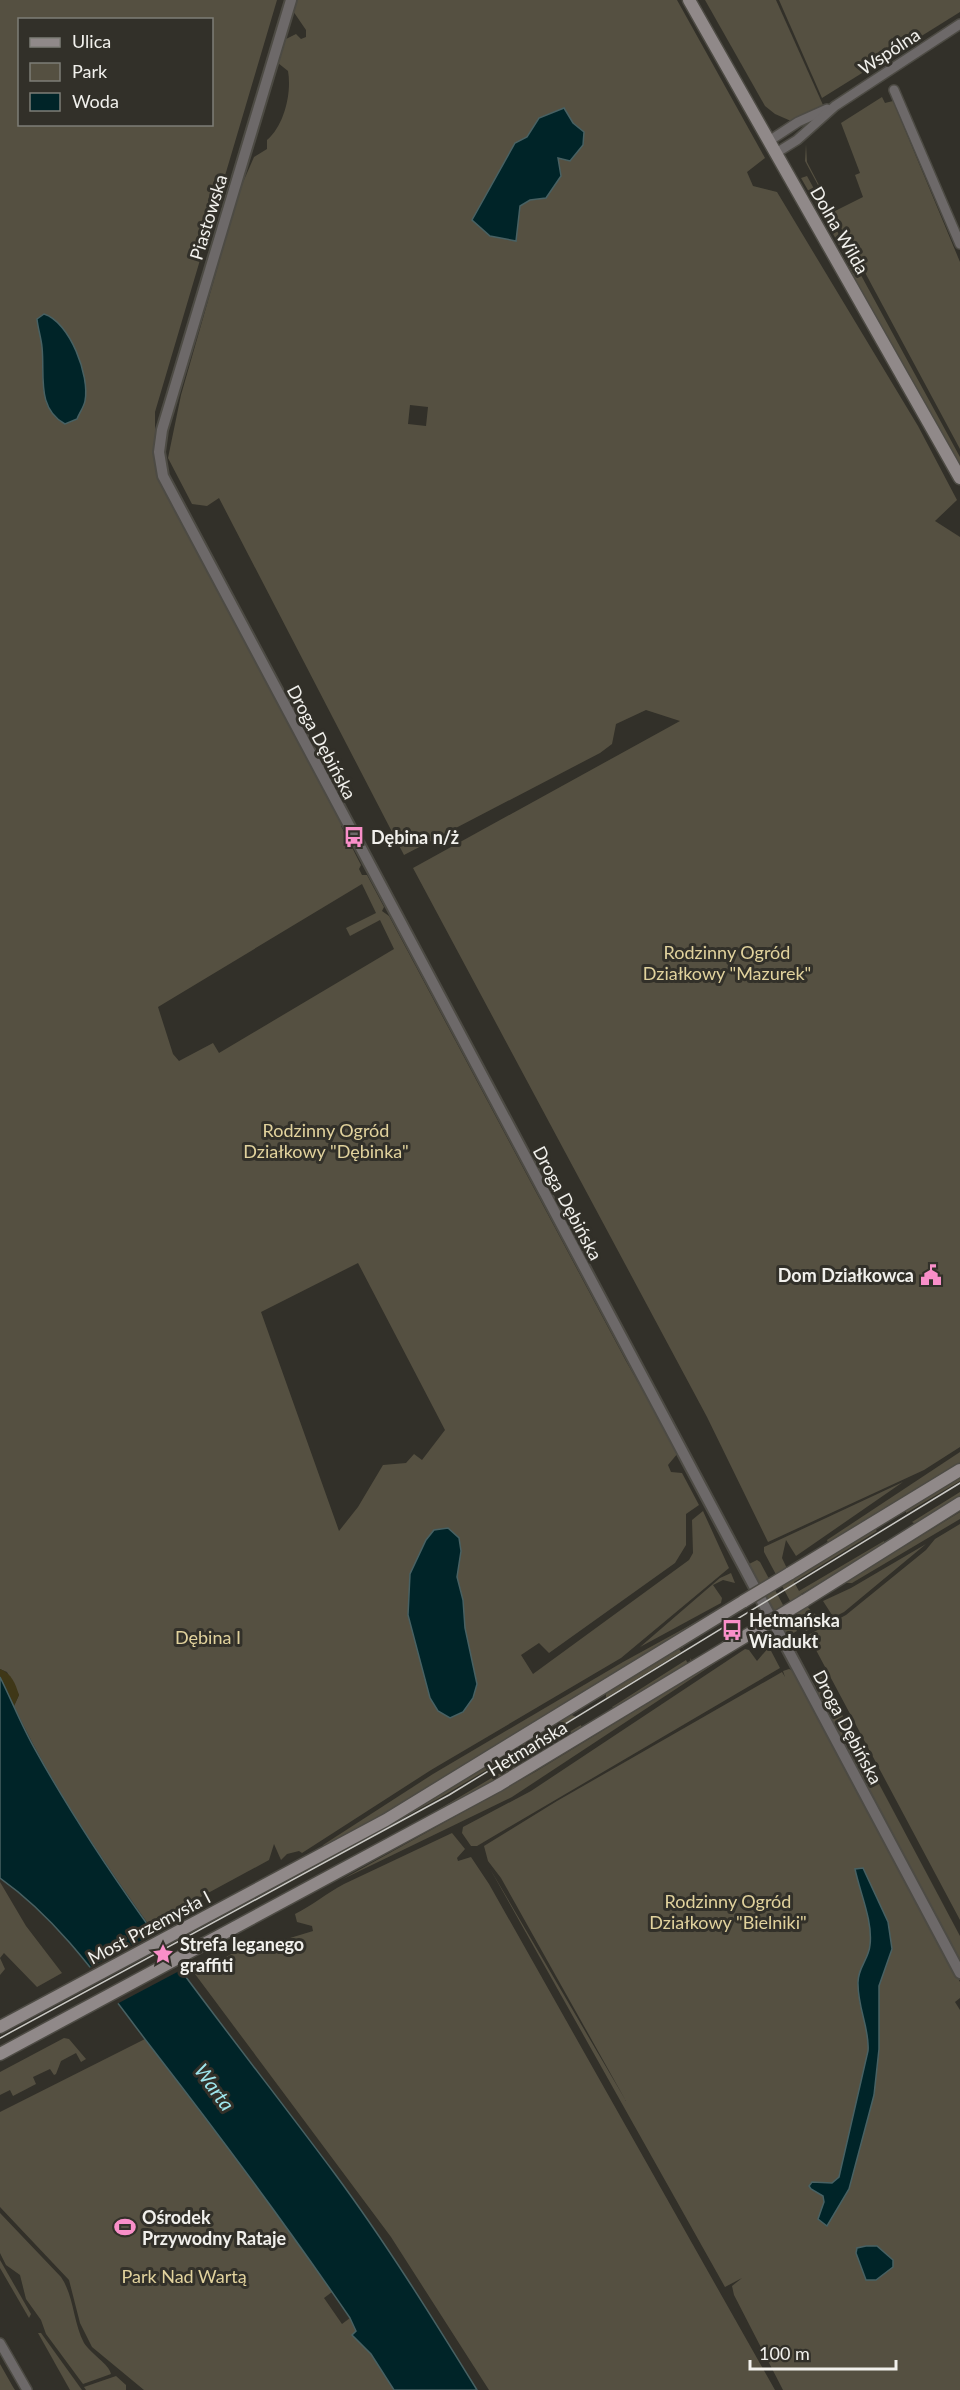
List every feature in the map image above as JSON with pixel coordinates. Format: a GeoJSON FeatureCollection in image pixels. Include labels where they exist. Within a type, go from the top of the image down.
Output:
{"type":"FeatureCollection","features":[{"type":"Feature","properties":{"kind":"main road","name":"Dolna Wilda"},"geometry":{"type":"LineString","coordinates":[[688,0],[960,478]]}},
{"type":"Feature","properties":{"kind":"main road","name":"Hetmańska"},"geometry":{"type":"LineString","coordinates":[[297,1869],[424,1797],[960,1470]]}},
{"type":"Feature","properties":{"kind":"main road","name":"Hetmańska"},"geometry":{"type":"LineString","coordinates":[[0,2054],[308,1890],[497,1786],[804,1601],[960,1503]]}},
{"type":"Feature","properties":{"kind":"main road","name":"Most Przemysła I"},"geometry":{"type":"LineString","coordinates":[[0,2027],[297,1869]]}},
{"type":"Feature","properties":{"kind":"street","name":"Piastowska"},"geometry":{"type":"LineString","coordinates":[[159,445],[172,393],[291,0]]}},
{"type":"Feature","properties":{"kind":"street","name":"Wspólna"},"geometry":{"type":"LineString","coordinates":[[776,153],[796,140],[835,106],[960,24]]}},
{"type":"Feature","properties":{"kind":"street"},"geometry":{"type":"LineString","coordinates":[[894,90],[960,244]]}},
{"type":"Feature","properties":{"kind":"street","name":"Wspólna"},"geometry":{"type":"LineString","coordinates":[[769,141],[798,122],[835,106]]}},
{"type":"Feature","properties":{"kind":"street","name":"Droga Dębińska"},"geometry":{"type":"LineString","coordinates":[[159,445],[160,463],[167,486],[960,1973]]}},
{"type":"Feature","properties":{"kind":"street"},"geometry":{"type":"LineString","coordinates":[[0,2343],[27,2390]]}},
{"type":"Feature","properties":{"kind":"green space"},"geometry":{"type":"Polygon","coordinates":[[[0,0],[277,0],[155,412],[155,452],[343,824],[341,826],[361,865],[359,869],[362,875],[367,875],[384,907],[382,911],[389,916],[626,1361],[678,1453],[668,1465],[671,1472],[682,1473],[699,1505],[686,1514],[686,1545],[675,1563],[549,1653],[539,1643],[521,1655],[533,1674],[689,1560],[693,1553],[692,1520],[703,1511],[729,1568],[621,1658],[431,1770],[302,1853],[299,1851],[287,1854],[281,1860],[274,1844],[269,1860],[149,1925],[94,1846],[28,1735],[14,1706],[19,1695],[7,1672],[0,1669],[0,0]],[[362,884],[158,1007],[173,1054],[179,1061],[213,1043],[219,1053],[394,949],[380,920],[350,936],[346,928],[376,913],[362,884]],[[358,1263],[261,1312],[339,1531],[358,1507],[383,1465],[406,1463],[414,1454],[422,1460],[445,1430],[358,1263]]]}},
{"type":"Feature","properties":{"kind":"green space","name":"Rodzinny Ogród Działkowy \"Mazurek\""},"geometry":{"type":"Polygon","coordinates":[[[297,0],[677,0],[765,158],[747,172],[753,186],[777,192],[918,426],[957,500],[935,521],[960,537],[960,1447],[924,1470],[768,1542],[707,1417],[413,868],[680,721],[646,710],[616,724],[612,744],[600,753],[404,855],[219,498],[207,506],[192,504],[168,458],[181,395],[240,189],[254,157],[267,149],[267,140],[278,126],[288,99],[288,71],[278,63],[286,39],[296,34],[301,39],[306,37],[306,30],[293,11],[297,0]],[[564,109],[539,118],[527,137],[515,143],[520,206],[530,200],[546,198],[558,157],[584,132],[573,123],[564,109]],[[410,405],[408,424],[426,426],[428,407],[410,405]]]}},
{"type":"Feature","properties":{"kind":"green space"},"geometry":{"type":"Polygon","coordinates":[[[705,0],[776,0],[823,105],[791,121],[775,114],[765,106],[705,0]]]}},
{"type":"Feature","properties":{"kind":"green space"},"geometry":{"type":"Polygon","coordinates":[[[779,0],[960,0],[960,12],[822,98],[779,0]]]}},
{"type":"Feature","properties":{"kind":"green space"},"geometry":{"type":"Polygon","coordinates":[[[882,97],[885,103],[893,101],[960,262],[960,449],[805,161],[806,144],[807,162],[833,212],[863,197],[855,175],[860,173],[841,123],[882,97]]]}},
{"type":"Feature","properties":{"kind":"green space"},"geometry":{"type":"Polygon","coordinates":[[[807,176],[960,457],[960,467],[864,297],[836,239],[801,178],[807,176]]]}},
{"type":"Feature","properties":{"kind":"green space"},"geometry":{"type":"Polygon","coordinates":[[[960,1452],[960,1463],[828,1543],[827,1540],[960,1452]]]}},
{"type":"Feature","properties":{"kind":"green space"},"geometry":{"type":"Polygon","coordinates":[[[960,1477],[960,1481],[906,1513],[906,1509],[960,1477]]]}},
{"type":"Feature","properties":{"kind":"green space"},"geometry":{"type":"Polygon","coordinates":[[[903,1482],[796,1556],[786,1540],[782,1558],[792,1579],[874,1528],[877,1531],[794,1582],[799,1591],[884,1541],[884,1545],[801,1594],[812,1612],[821,1616],[832,1615],[823,1601],[851,1588],[926,1544],[844,1612],[806,1631],[764,1552],[764,1547],[903,1482]]]}},
{"type":"Feature","properties":{"kind":"green space"},"geometry":{"type":"Polygon","coordinates":[[[960,1492],[960,1497],[917,1525],[912,1522],[960,1492]]]}},
{"type":"Feature","properties":{"kind":"green space"},"geometry":{"type":"Polygon","coordinates":[[[960,1512],[960,1519],[852,1583],[844,1583],[960,1512]]]}},
{"type":"Feature","properties":{"kind":"green space"},"geometry":{"type":"Polygon","coordinates":[[[960,1524],[960,1920],[808,1635],[846,1615],[926,1550],[935,1539],[960,1524]]]}},
{"type":"Feature","properties":{"kind":"green space"},"geometry":{"type":"Polygon","coordinates":[[[757,1560],[797,1631],[786,1637],[747,1565],[757,1560]]]}},
{"type":"Feature","properties":{"kind":"green space"},"geometry":{"type":"Polygon","coordinates":[[[731,1573],[735,1583],[723,1580],[713,1585],[722,1598],[721,1603],[640,1647],[720,1578],[731,1573]]]}},
{"type":"Feature","properties":{"kind":"green space"},"geometry":{"type":"Polygon","coordinates":[[[716,1611],[408,1800],[324,1847],[323,1845],[433,1774],[623,1662],[716,1611]]]}},
{"type":"Feature","properties":{"kind":"green space"},"geometry":{"type":"Polygon","coordinates":[[[682,1645],[684,1650],[682,1647],[679,1649],[681,1652],[606,1698],[606,1692],[682,1645]]]}},
{"type":"Feature","properties":{"kind":"green space"},"geometry":{"type":"Polygon","coordinates":[[[769,1647],[780,1668],[477,1846],[471,1846],[462,1833],[463,1827],[531,1791],[745,1649],[749,1650],[757,1661],[769,1647]]]}},
{"type":"Feature","properties":{"kind":"green space"},"geometry":{"type":"Polygon","coordinates":[[[735,1650],[512,1797],[341,1880],[535,1772],[735,1650]]]}},
{"type":"Feature","properties":{"kind":"green space"},"geometry":{"type":"Polygon","coordinates":[[[690,1658],[693,1662],[615,1709],[612,1707],[686,1660],[688,1664],[691,1662],[690,1658]]]}},
{"type":"Feature","properties":{"kind":"green space","name":"Rodzinny Ogród Działkowy \"Bielniki\""},"geometry":{"type":"Polygon","coordinates":[[[789,1669],[794,1671],[960,1982],[960,1998],[955,2002],[960,2010],[960,2390],[783,2390],[734,2295],[732,2286],[742,2278],[725,2287],[489,1867],[626,2101],[501,1878],[488,1861],[484,1846],[557,1801],[782,1672],[785,1677],[783,1671],[789,1669]]]}},
{"type":"Feature","properties":{"kind":"green space"},"geometry":{"type":"Polygon","coordinates":[[[821,1675],[960,1936],[960,1963],[823,1707],[814,1679],[821,1675]]]}},
{"type":"Feature","properties":{"kind":"green space"},"geometry":{"type":"Polygon","coordinates":[[[570,1714],[576,1717],[441,1797],[299,1874],[386,1826],[570,1714]]]}},
{"type":"Feature","properties":{"kind":"green space"},"geometry":{"type":"Polygon","coordinates":[[[581,1725],[582,1729],[519,1768],[387,1840],[581,1725]]]}},
{"type":"Feature","properties":{"kind":"green space"},"geometry":{"type":"Polygon","coordinates":[[[452,1833],[465,1849],[457,1858],[458,1861],[471,1857],[489,1884],[775,2390],[489,2390],[391,2237],[195,1974],[255,1941],[267,1945],[313,1931],[312,1926],[297,1922],[295,1914],[344,1884],[452,1833]]]}},
{"type":"Feature","properties":{"kind":"green space"},"geometry":{"type":"Polygon","coordinates":[[[0,1882],[26,1926],[62,1973],[37,1987],[4,1953],[0,1958],[0,1882]]]}},
{"type":"Feature","properties":{"kind":"green space"},"geometry":{"type":"Polygon","coordinates":[[[0,1958],[5,1969],[0,1975],[0,1958]]]}},
{"type":"Feature","properties":{"kind":"green space"},"geometry":{"type":"Polygon","coordinates":[[[64,2038],[69,2039],[86,2059],[81,2062],[76,2053],[61,2061],[56,2074],[54,2075],[50,2069],[33,2077],[36,2084],[13,2096],[10,2090],[0,2095],[0,2072],[64,2038]]]}},
{"type":"Feature","properties":{"kind":"green space","name":"Park Nad Wartą"},"geometry":{"type":"Polygon","coordinates":[[[145,2039],[287,2226],[332,2292],[324,2298],[342,2324],[350,2318],[356,2332],[353,2336],[371,2354],[394,2390],[144,2390],[92,2347],[80,2323],[69,2280],[0,2207],[0,2112],[145,2039]]]}},
{"type":"Feature","properties":{"kind":"green space"},"geometry":{"type":"Polygon","coordinates":[[[0,2213],[61,2277],[69,2292],[84,2343],[107,2366],[111,2374],[83,2384],[46,2334],[41,2320],[26,2299],[20,2275],[6,2265],[0,2253],[0,2213]]]}},
{"type":"Feature","properties":{"kind":"green space"},"geometry":{"type":"Polygon","coordinates":[[[0,2260],[31,2314],[29,2318],[0,2268],[0,2260]]]}},
{"type":"Feature","properties":{"kind":"green space"},"geometry":{"type":"Polygon","coordinates":[[[38,2333],[41,2333],[82,2390],[70,2390],[38,2333]]]}},
{"type":"Feature","properties":{"kind":"green space"},"geometry":{"type":"Polygon","coordinates":[[[0,2364],[13,2387],[15,2390],[0,2390],[0,2364]]]}},
{"type":"Feature","properties":{"kind":"green space"},"geometry":{"type":"Polygon","coordinates":[[[116,2376],[126,2385],[126,2390],[86,2390],[84,2387],[116,2376]]]}},
{"type":"Feature","properties":{"kind":"sand"},"geometry":{"type":"Polygon","coordinates":[[[0,1669],[10,1676],[16,1687],[19,1695],[14,1706],[0,1677],[0,1669]]]}},
{"type":"Feature","properties":{"kind":"water"},"geometry":{"type":"Polygon","coordinates":[[[564,108],[573,123],[584,132],[583,145],[570,161],[558,158],[561,176],[546,198],[530,200],[520,206],[516,241],[490,236],[472,220],[515,143],[527,137],[539,118],[564,108]]]}},
{"type":"Feature","properties":{"kind":"water"},"geometry":{"type":"Polygon","coordinates":[[[44,314],[62,327],[70,338],[84,378],[86,390],[84,406],[77,419],[65,424],[50,409],[44,390],[42,347],[37,319],[44,314]]]}},
{"type":"Feature","properties":{"kind":"water"},"geometry":{"type":"Polygon","coordinates":[[[448,1528],[459,1538],[461,1551],[457,1577],[477,1684],[473,1698],[463,1712],[450,1718],[438,1711],[430,1698],[408,1615],[410,1574],[426,1540],[434,1530],[448,1528]]]}},
{"type":"Feature","properties":{"kind":"water","name":"Warta"},"geometry":{"type":"Polygon","coordinates":[[[0,1677],[36,1751],[69,1807],[140,1915],[354,2200],[408,2280],[477,2390],[394,2390],[371,2354],[352,2335],[356,2331],[350,2318],[302,2249],[99,1979],[63,1935],[22,1895],[0,1878],[0,1677]]]}},
{"type":"Feature","properties":{"kind":"water"},"geometry":{"type":"Polygon","coordinates":[[[863,1868],[888,1922],[892,1949],[879,1986],[879,2049],[874,2095],[849,2189],[827,2226],[818,2219],[824,2202],[823,2196],[809,2186],[812,2182],[832,2183],[839,2177],[868,2051],[858,1984],[859,1974],[869,1950],[870,1936],[868,1917],[855,1869],[863,1868]]]}},
{"type":"Feature","properties":{"kind":"water"},"geometry":{"type":"Polygon","coordinates":[[[877,2246],[893,2260],[893,2267],[876,2280],[866,2280],[856,2253],[857,2248],[877,2246]]]}},
{"type":"Feature","properties":{"kind":"pier"},"geometry":{"type":"Polygon","coordinates":[[[157,1932],[183,1969],[115,2005],[87,1969],[157,1932]]]}},
{"type":"Feature","properties":{"kind":"tram line"},"geometry":{"type":"LineString","coordinates":[[0,2038],[449,1795],[960,1483]]}},
{"type":"Feature","properties":{"kind":"place","name":"Dębina n/ż"},"geometry":{"type":"Point","coordinates":[354,837]}},
{"type":"Feature","properties":{"kind":"place","name":"Dom Działkowca"},"geometry":{"type":"Point","coordinates":[931,1275]}},
{"type":"Feature","properties":{"kind":"place","name":"Hetmańska Wiadukt"},"geometry":{"type":"Point","coordinates":[732,1630]}},
{"type":"Feature","properties":{"kind":"place","name":"Strefa leganego graffiti"},"geometry":{"type":"Point","coordinates":[163,1954]}},
{"type":"Feature","properties":{"kind":"place","name":"Ośrodek Przywodny Rataje"},"geometry":{"type":"Point","coordinates":[125,2227]}},
{"type":"Feature","properties":{"kind":"park label","name":"Rodzinny Ogród Działkowy \"Dębinka\""},"geometry":{"type":"Point","coordinates":[326,1140]}},
{"type":"Feature","properties":{"kind":"park label","name":"Dębina I"},"geometry":{"type":"Point","coordinates":[208,1637]}}]}
